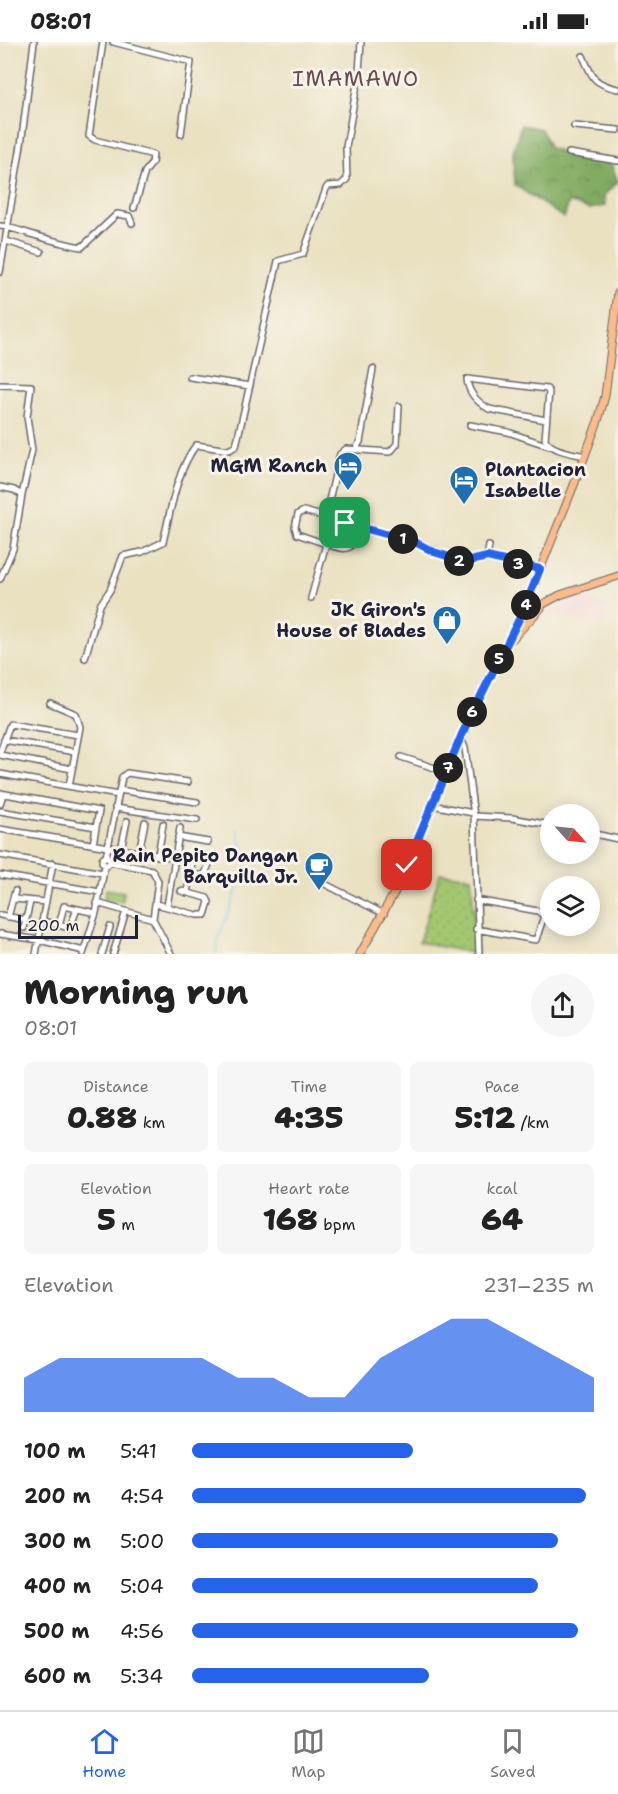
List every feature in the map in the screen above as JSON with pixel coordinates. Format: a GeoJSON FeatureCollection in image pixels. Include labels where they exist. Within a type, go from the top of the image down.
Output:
{"type":"FeatureCollection","features":[{"type":"Feature","properties":{"kind":"main road"},"geometry":{"type":"LineString","coordinates":[[360,954],[384,914],[459,741],[529,597],[585,456],[605,396],[618,292]]}},
{"type":"Feature","properties":{"kind":"main road"},"geometry":{"type":"LineString","coordinates":[[520,616],[543,606],[560,595],[618,576]]}},
{"type":"Feature","properties":{"kind":"main road"},"geometry":{"type":"LineString","coordinates":[[529,597],[534,603],[543,606]]}},
{"type":"Feature","properties":{"kind":"main road"},"geometry":{"type":"LineString","coordinates":[[505,647],[543,606]]}},
{"type":"Feature","properties":{"kind":"street"},"geometry":{"type":"LineString","coordinates":[[0,272],[21,145],[34,42]]}},
{"type":"Feature","properties":{"kind":"street"},"geometry":{"type":"LineString","coordinates":[[103,42],[89,136],[95,140],[153,155],[134,208]]}},
{"type":"Feature","properties":{"kind":"street"},"geometry":{"type":"LineString","coordinates":[[113,42],[192,62],[181,134]]}},
{"type":"Feature","properties":{"kind":"street"},"geometry":{"type":"LineString","coordinates":[[85,658],[100,605],[110,590],[123,556],[142,552],[163,542],[177,486],[189,454],[196,445],[229,450],[236,446],[278,261],[303,255],[326,189],[328,186],[341,185],[347,179],[346,147],[361,42]]}},
{"type":"Feature","properties":{"kind":"street"},"geometry":{"type":"LineString","coordinates":[[583,56],[591,76],[597,82],[618,89]]}},
{"type":"Feature","properties":{"kind":"street"},"geometry":{"type":"LineString","coordinates":[[574,126],[618,130]]}},
{"type":"Feature","properties":{"kind":"street"},"geometry":{"type":"LineString","coordinates":[[569,153],[618,161]]}},
{"type":"Feature","properties":{"kind":"street"},"geometry":{"type":"LineString","coordinates":[[0,226],[82,247],[117,214],[129,216],[132,223]]}},
{"type":"Feature","properties":{"kind":"street"},"geometry":{"type":"LineString","coordinates":[[6,241],[41,252]]}},
{"type":"Feature","properties":{"kind":"street"},"geometry":{"type":"LineString","coordinates":[[356,450],[360,442],[373,369]]}},
{"type":"Feature","properties":{"kind":"street"},"geometry":{"type":"LineString","coordinates":[[190,377],[250,386]]}},
{"type":"Feature","properties":{"kind":"street"},"geometry":{"type":"LineString","coordinates":[[546,420],[489,409],[481,405],[471,395],[467,379],[547,389],[549,392],[544,439],[551,447]]}},
{"type":"Feature","properties":{"kind":"street"},"geometry":{"type":"LineString","coordinates":[[0,385],[31,386],[27,417],[32,450],[13,549],[0,579]]}},
{"type":"Feature","properties":{"kind":"street"},"geometry":{"type":"LineString","coordinates":[[325,517],[340,454],[346,449],[390,452],[394,449],[397,444],[399,406]]}},
{"type":"Feature","properties":{"kind":"street"},"geometry":{"type":"LineString","coordinates":[[470,425],[508,432],[585,456]]}},
{"type":"Feature","properties":{"kind":"street"},"geometry":{"type":"LineString","coordinates":[[0,487],[14,490],[22,495]]}},
{"type":"Feature","properties":{"kind":"street"},"geometry":{"type":"LineString","coordinates":[[359,527],[353,546],[343,550],[297,534],[295,527],[298,514],[304,511],[415,542],[434,552],[466,562],[487,557],[540,569]]}},
{"type":"Feature","properties":{"kind":"street"},"geometry":{"type":"LineString","coordinates":[[311,598],[326,544]]}},
{"type":"Feature","properties":{"kind":"street"},"geometry":{"type":"LineString","coordinates":[[487,557],[489,546]]}},
{"type":"Feature","properties":{"kind":"street"},"geometry":{"type":"LineString","coordinates":[[50,704],[76,714],[80,727],[69,786]]}},
{"type":"Feature","properties":{"kind":"street"},"geometry":{"type":"LineString","coordinates":[[72,769],[0,754],[9,726],[13,724],[78,735]]}},
{"type":"Feature","properties":{"kind":"street"},"geometry":{"type":"LineString","coordinates":[[4,740],[75,752]]}},
{"type":"Feature","properties":{"kind":"street"},"geometry":{"type":"LineString","coordinates":[[459,741],[465,748],[474,814],[476,929],[479,954]]}},
{"type":"Feature","properties":{"kind":"street"},"geometry":{"type":"LineString","coordinates":[[401,757],[447,772]]}},
{"type":"Feature","properties":{"kind":"street"},"geometry":{"type":"LineString","coordinates":[[0,934],[39,940],[84,952],[96,913],[122,777],[127,773],[188,782]]}},
{"type":"Feature","properties":{"kind":"street"},"geometry":{"type":"LineString","coordinates":[[0,774],[69,786],[197,802]]}},
{"type":"Feature","properties":{"kind":"street"},"geometry":{"type":"LineString","coordinates":[[0,804],[1,793],[99,811],[93,844]]}},
{"type":"Feature","properties":{"kind":"street"},"geometry":{"type":"LineString","coordinates":[[432,805],[474,814],[540,823]]}},
{"type":"Feature","properties":{"kind":"street"},"geometry":{"type":"LineString","coordinates":[[115,808],[197,820]]}},
{"type":"Feature","properties":{"kind":"street"},"geometry":{"type":"LineString","coordinates":[[0,811],[96,827]]}},
{"type":"Feature","properties":{"kind":"street"},"geometry":{"type":"LineString","coordinates":[[121,849],[127,820]]}},
{"type":"Feature","properties":{"kind":"street"},"geometry":{"type":"LineString","coordinates":[[139,852],[145,822]]}},
{"type":"Feature","properties":{"kind":"street"},"geometry":{"type":"LineString","coordinates":[[158,855],[163,824]]}},
{"type":"Feature","properties":{"kind":"street"},"geometry":{"type":"LineString","coordinates":[[167,906],[180,828]]}},
{"type":"Feature","properties":{"kind":"street"},"geometry":{"type":"LineString","coordinates":[[0,829],[175,858]]}},
{"type":"Feature","properties":{"kind":"street"},"geometry":{"type":"LineString","coordinates":[[600,835],[618,839]]}},
{"type":"Feature","properties":{"kind":"street"},"geometry":{"type":"LineString","coordinates":[[178,837],[208,842]]}},
{"type":"Feature","properties":{"kind":"street"},"geometry":{"type":"LineString","coordinates":[[0,855],[103,873]]}},
{"type":"Feature","properties":{"kind":"street"},"geometry":{"type":"LineString","coordinates":[[186,856],[207,860],[210,865],[204,876],[190,874]]}},
{"type":"Feature","properties":{"kind":"street"},"geometry":{"type":"LineString","coordinates":[[156,903],[197,915],[205,915],[209,900],[184,892],[193,857]]}},
{"type":"Feature","properties":{"kind":"street"},"geometry":{"type":"LineString","coordinates":[[107,861],[152,870],[158,881],[153,919],[171,954]]}},
{"type":"Feature","properties":{"kind":"street"},"geometry":{"type":"LineString","coordinates":[[36,954],[53,863]]}},
{"type":"Feature","properties":{"kind":"street"},"geometry":{"type":"LineString","coordinates":[[0,876],[50,882],[100,892]]}},
{"type":"Feature","properties":{"kind":"street"},"geometry":{"type":"LineString","coordinates":[[325,884],[384,914]]}},
{"type":"Feature","properties":{"kind":"street"},"geometry":{"type":"LineString","coordinates":[[8,917],[15,891]]}},
{"type":"Feature","properties":{"kind":"street"},"geometry":{"type":"LineString","coordinates":[[14,899],[46,902]]}},
{"type":"Feature","properties":{"kind":"street"},"geometry":{"type":"LineString","coordinates":[[476,900],[538,911],[544,915],[536,940],[476,929]]}},
{"type":"Feature","properties":{"kind":"street"},"geometry":{"type":"LineString","coordinates":[[24,928],[30,902]]}},
{"type":"Feature","properties":{"kind":"street"},"geometry":{"type":"LineString","coordinates":[[97,903],[153,919]]}},
{"type":"Feature","properties":{"kind":"street"},"geometry":{"type":"LineString","coordinates":[[59,925],[64,906],[96,913]]}},
{"type":"Feature","properties":{"kind":"street"},"geometry":{"type":"LineString","coordinates":[[42,921],[70,928],[77,909]]}},
{"type":"Feature","properties":{"kind":"street"},"geometry":{"type":"LineString","coordinates":[[113,954],[126,911]]}},
{"type":"Feature","properties":{"kind":"street"},"geometry":{"type":"LineString","coordinates":[[0,915],[26,920]]}},
{"type":"Feature","properties":{"kind":"street"},"geometry":{"type":"LineString","coordinates":[[102,954],[110,927]]}},
{"type":"Feature","properties":{"kind":"shaded area"},"geometry":{"type":"Polygon","coordinates":[[[571,598],[608,605],[604,625],[546,612],[571,598]]]}},
{"type":"Feature","properties":{"kind":"green space"},"geometry":{"type":"Polygon","coordinates":[[[521,125],[541,129],[550,148],[568,154],[610,160],[618,182],[604,195],[605,206],[589,209],[569,202],[564,218],[515,185],[513,153],[521,125]]]}},
{"type":"Feature","properties":{"kind":"green space"},"geometry":{"type":"Polygon","coordinates":[[[440,873],[471,877],[477,954],[419,942],[440,873]]]}},
{"type":"Feature","properties":{"kind":"green space"},"geometry":{"type":"Polygon","coordinates":[[[106,889],[124,892],[122,902],[104,899],[106,889]]]}},
{"type":"Feature","properties":{"kind":"waterway"},"geometry":{"type":"LineString","coordinates":[[215,954],[219,936],[247,866],[237,828]]}},
{"type":"Feature","properties":{"kind":"place","name":"MGM Ranch"},"geometry":{"type":"Point","coordinates":[348,492]}},
{"type":"Feature","properties":{"kind":"place","name":"Plantacion Isabelle"},"geometry":{"type":"Point","coordinates":[464,506]}},
{"type":"Feature","properties":{"kind":"place","name":"JK Giron's House of Blades"},"geometry":{"type":"Point","coordinates":[447,646]}},
{"type":"Feature","properties":{"kind":"place","name":"Rain Pepito Dangan Barquilla Jr."},"geometry":{"type":"Point","coordinates":[319,892]}},
{"type":"Feature","properties":{"kind":"district","name":"IMAMAWO"},"geometry":{"type":"Point","coordinates":[356,79]}},
{"type":"Feature","properties":{"kind":"route"},"geometry":{"type":"LineString","coordinates":[[345,523],[415,542],[457,560],[466,562],[487,557],[540,569],[525,607],[462,734],[407,865]]}}]}
